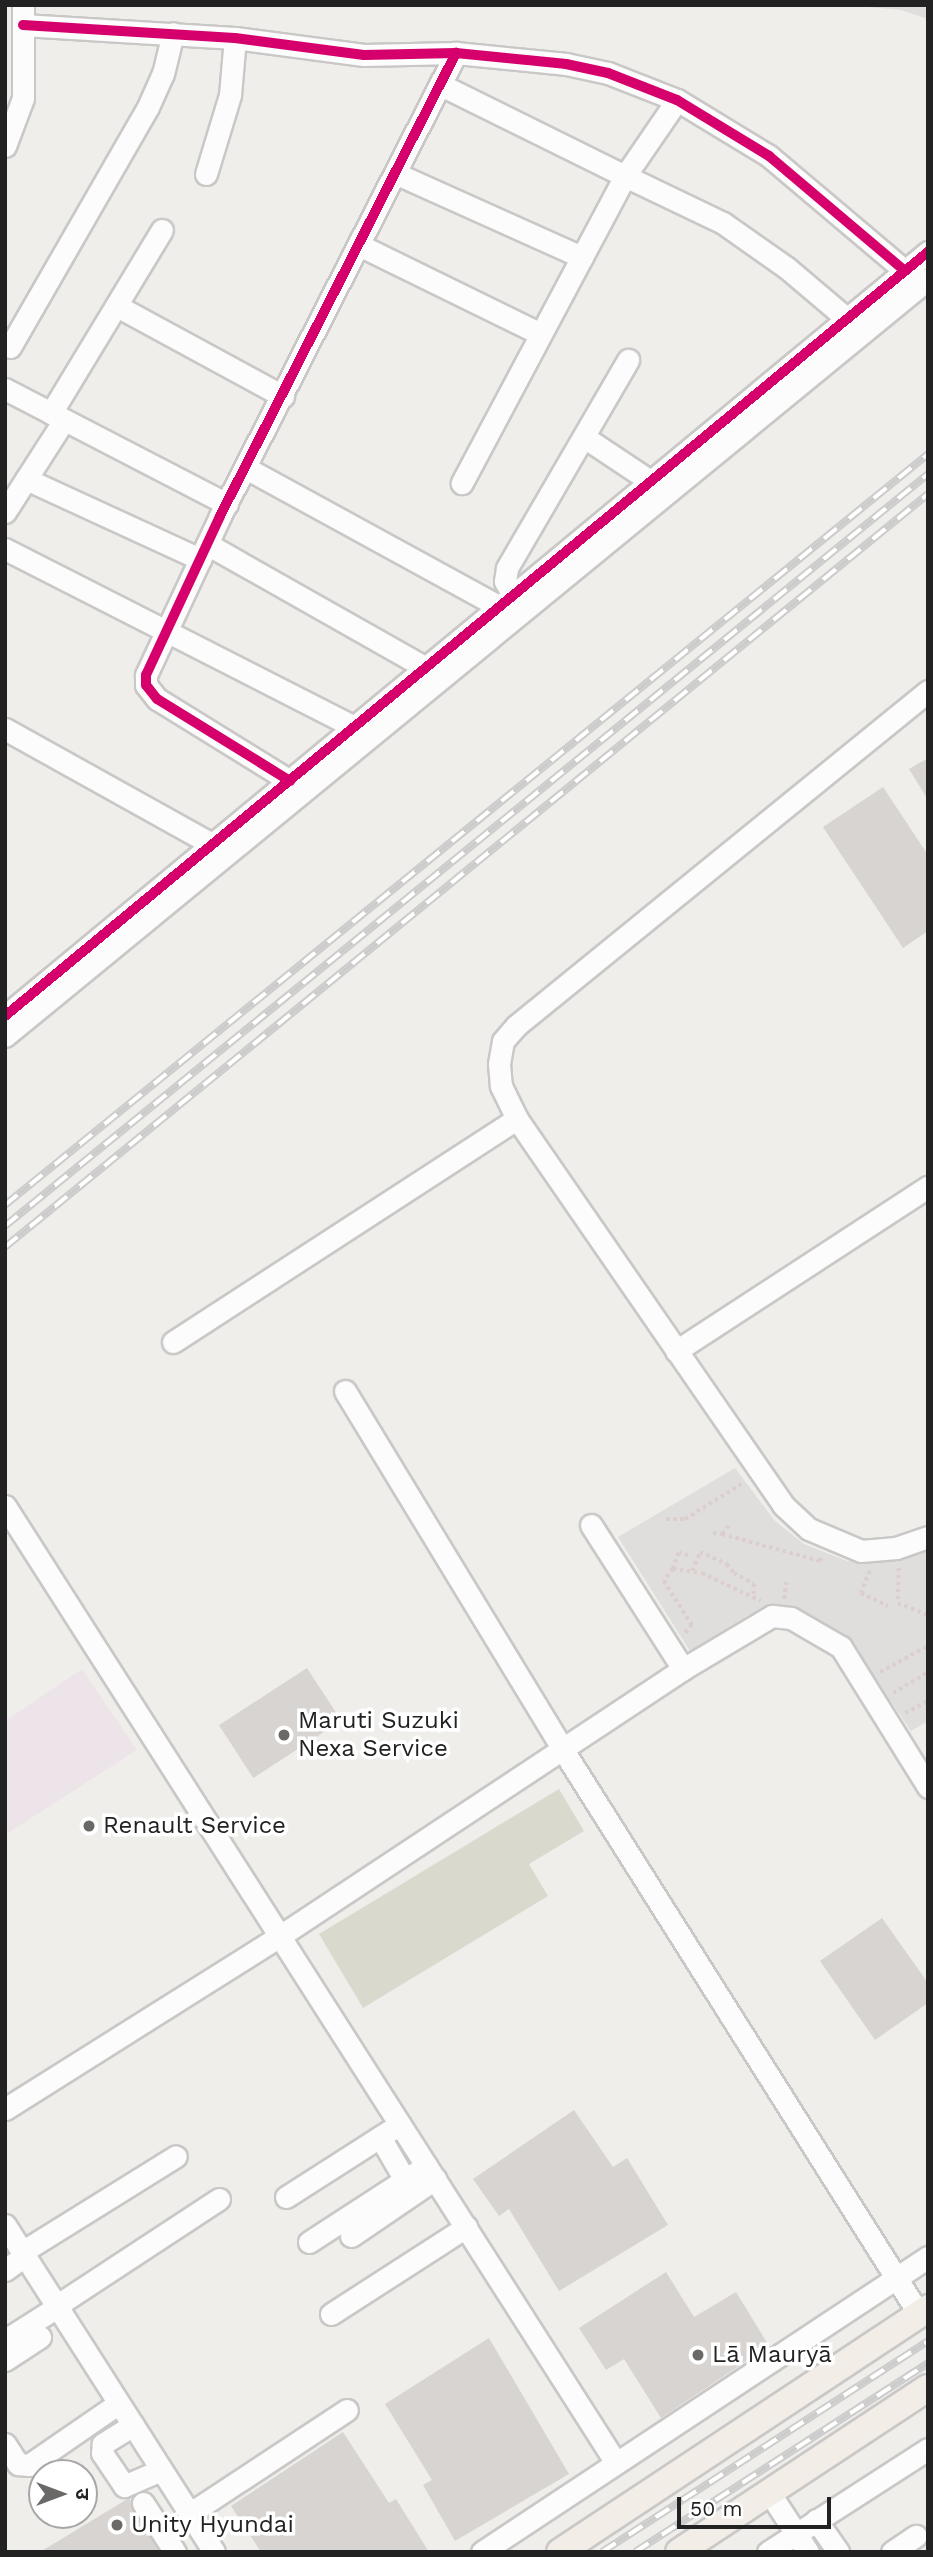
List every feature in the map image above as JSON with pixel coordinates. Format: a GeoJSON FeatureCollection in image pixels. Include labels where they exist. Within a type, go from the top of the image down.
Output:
{"type":"FeatureCollection","features":[{"type":"Feature","properties":{"kind":"main road"},"geometry":{"type":"LineString","coordinates":[[560,2552],[923,2311]]}},
{"type":"Feature","properties":{"kind":"main road"},"geometry":{"type":"LineString","coordinates":[[679,2552],[928,2388]]}},
{"type":"Feature","properties":{"kind":"street"},"geometry":{"type":"LineString","coordinates":[[5,146],[23,98],[23,15],[364,55],[456,53],[566,64],[608,73],[677,100],[805,183],[904,270]]}},
{"type":"Feature","properties":{"kind":"street"},"geometry":{"type":"LineString","coordinates":[[10,347],[148,107],[163,75],[173,33]]}},
{"type":"Feature","properties":{"kind":"street"},"geometry":{"type":"LineString","coordinates":[[206,174],[230,95],[235,38]]}},
{"type":"Feature","properties":{"kind":"street"},"geometry":{"type":"LineString","coordinates":[[290,781],[151,694],[146,676],[227,504],[361,246],[456,53]]}},
{"type":"Feature","properties":{"kind":"street"},"geometry":{"type":"LineString","coordinates":[[441,85],[734,231],[846,318]]}},
{"type":"Feature","properties":{"kind":"street"},"geometry":{"type":"LineString","coordinates":[[462,482],[625,176],[677,100]]}},
{"type":"Feature","properties":{"kind":"street"},"geometry":{"type":"LineString","coordinates":[[397,174],[582,257]]}},
{"type":"Feature","properties":{"kind":"street"},"geometry":{"type":"LineString","coordinates":[[5,512],[26,479],[117,306],[162,230]]}},
{"type":"Feature","properties":{"kind":"street"},"geometry":{"type":"LineString","coordinates":[[361,246],[541,334]]}},
{"type":"Feature","properties":{"kind":"street"},"geometry":{"type":"LineString","coordinates":[[5,1016],[928,252]]}},
{"type":"Feature","properties":{"kind":"street"},"geometry":{"type":"LineString","coordinates":[[5,1036],[928,279]]}},
{"type":"Feature","properties":{"kind":"street"},"geometry":{"type":"LineString","coordinates":[[117,306],[283,396]]}},
{"type":"Feature","properties":{"kind":"street"},"geometry":{"type":"LineString","coordinates":[[506,601],[507,568],[628,360]]}},
{"type":"Feature","properties":{"kind":"street"},"geometry":{"type":"LineString","coordinates":[[5,389],[227,504]]}},
{"type":"Feature","properties":{"kind":"street"},"geometry":{"type":"LineString","coordinates":[[583,437],[650,481]]}},
{"type":"Feature","properties":{"kind":"street"},"geometry":{"type":"LineString","coordinates":[[246,467],[506,601]]}},
{"type":"Feature","properties":{"kind":"street"},"geometry":{"type":"LineString","coordinates":[[26,479],[204,552],[426,668]]}},
{"type":"Feature","properties":{"kind":"street"},"geometry":{"type":"LineString","coordinates":[[5,549],[355,727]]}},
{"type":"Feature","properties":{"kind":"street"},"geometry":{"type":"LineString","coordinates":[[928,691],[516,1026],[503,1041],[499,1064],[501,1086],[517,1119],[676,1351],[762,1470],[783,1505],[809,1529],[831,1541],[861,1551],[887,1548],[928,1537]]}},
{"type":"Feature","properties":{"kind":"street"},"geometry":{"type":"LineString","coordinates":[[5,729],[212,844]]}},
{"type":"Feature","properties":{"kind":"street"},"geometry":{"type":"LineString","coordinates":[[173,1342],[517,1119]]}},
{"type":"Feature","properties":{"kind":"street"},"geometry":{"type":"LineString","coordinates":[[676,1351],[928,1187]]}},
{"type":"Feature","properties":{"kind":"street"},"geometry":{"type":"LineString","coordinates":[[345,1391],[563,1750],[896,2278],[923,2311]]}},
{"type":"Feature","properties":{"kind":"street"},"geometry":{"type":"LineString","coordinates":[[5,1506],[616,2463]]}},
{"type":"Feature","properties":{"kind":"street"},"geometry":{"type":"LineString","coordinates":[[591,1525],[677,1660]]}},
{"type":"Feature","properties":{"kind":"street"},"geometry":{"type":"LineString","coordinates":[[5,2109],[280,1936],[563,1750],[677,1660],[765,1619],[791,1618],[830,1638],[863,1682],[928,1787]]}},
{"type":"Feature","properties":{"kind":"street"},"geometry":{"type":"LineString","coordinates":[[286,2197],[400,2124]]}},
{"type":"Feature","properties":{"kind":"street"},"geometry":{"type":"LineString","coordinates":[[380,2137],[405,2180]]}},
{"type":"Feature","properties":{"kind":"street"},"geometry":{"type":"LineString","coordinates":[[5,2270],[23,2254],[176,2156]]}},
{"type":"Feature","properties":{"kind":"street"},"geometry":{"type":"LineString","coordinates":[[309,2242],[405,2180],[431,2172]]}},
{"type":"Feature","properties":{"kind":"street"},"geometry":{"type":"LineString","coordinates":[[351,2236],[431,2172]]}},
{"type":"Feature","properties":{"kind":"street"},"geometry":{"type":"LineString","coordinates":[[5,2340],[219,2199]]}},
{"type":"Feature","properties":{"kind":"street"},"geometry":{"type":"LineString","coordinates":[[5,2225],[189,2514],[203,2548]]}},
{"type":"Feature","properties":{"kind":"street"},"geometry":{"type":"LineString","coordinates":[[331,2314],[466,2227]]}},
{"type":"Feature","properties":{"kind":"street"},"geometry":{"type":"LineString","coordinates":[[482,2552],[928,2257]]}},
{"type":"Feature","properties":{"kind":"street"},"geometry":{"type":"LineString","coordinates":[[5,2360],[40,2337]]}},
{"type":"Feature","properties":{"kind":"street"},"geometry":{"type":"LineString","coordinates":[[5,2444],[18,2465],[29,2465],[119,2403]]}},
{"type":"Feature","properties":{"kind":"street"},"geometry":{"type":"LineString","coordinates":[[189,2514],[347,2410]]}},
{"type":"Feature","properties":{"kind":"street"},"geometry":{"type":"LineString","coordinates":[[132,2425],[103,2444],[102,2453],[127,2487],[161,2470]]}},
{"type":"Feature","properties":{"kind":"street"},"geometry":{"type":"LineString","coordinates":[[768,2552],[928,2449]]}},
{"type":"Feature","properties":{"kind":"street"},"geometry":{"type":"LineString","coordinates":[[769,2492],[808,2552]]}},
{"type":"Feature","properties":{"kind":"street"},"geometry":{"type":"LineString","coordinates":[[144,2503],[175,2552]]}},
{"type":"Feature","properties":{"kind":"street"},"geometry":{"type":"LineString","coordinates":[[816,2520],[838,2552]]}},
{"type":"Feature","properties":{"kind":"street"},"geometry":{"type":"LineString","coordinates":[[892,2552],[916,2536]]}},
{"type":"Feature","properties":{"kind":"path"},"geometry":{"type":"LineString","coordinates":[[666,1519],[685,1519],[762,1470]]}},
{"type":"Feature","properties":{"kind":"path"},"geometry":{"type":"LineString","coordinates":[[722,1534],[729,1525]]}},
{"type":"Feature","properties":{"kind":"path"},"geometry":{"type":"LineString","coordinates":[[713,1533],[749,1545],[820,1561],[831,1541]]}},
{"type":"Feature","properties":{"kind":"path"},"geometry":{"type":"LineString","coordinates":[[887,1548],[861,1592],[888,1606]]}},
{"type":"Feature","properties":{"kind":"path"},"geometry":{"type":"LineString","coordinates":[[887,1548],[898,1603],[928,1615]]}},
{"type":"Feature","properties":{"kind":"path"},"geometry":{"type":"LineString","coordinates":[[692,1571],[700,1552],[754,1584],[754,1595]]}},
{"type":"Feature","properties":{"kind":"path"},"geometry":{"type":"LineString","coordinates":[[677,1660],[692,1625],[664,1581],[673,1569],[679,1553],[688,1556]]}},
{"type":"Feature","properties":{"kind":"path"},"geometry":{"type":"LineString","coordinates":[[673,1569],[692,1571],[760,1598],[765,1619]]}},
{"type":"Feature","properties":{"kind":"path"},"geometry":{"type":"LineString","coordinates":[[863,1682],[917,1647],[928,1646]]}},
{"type":"Feature","properties":{"kind":"path"},"geometry":{"type":"LineString","coordinates":[[875,1702],[928,1672]]}},
{"type":"Feature","properties":{"kind":"shaded area"},"geometry":{"type":"Polygon","coordinates":[[[844,5],[928,5],[928,19],[901,10],[844,5]]]}},
{"type":"Feature","properties":{"kind":"shaded area"},"geometry":{"type":"Polygon","coordinates":[[[735,1468],[775,1521],[804,1544],[847,1561],[888,1562],[928,1550],[928,1721],[911,1731],[855,1648],[836,1630],[798,1612],[775,1608],[750,1614],[690,1651],[618,1537],[735,1468]]]}},
{"type":"Feature","properties":{"kind":"shaded area"},"geometry":{"type":"Polygon","coordinates":[[[82,1669],[137,1750],[5,1835],[5,1721],[82,1669]]]}},
{"type":"Feature","properties":{"kind":"shaded area"},"geometry":{"type":"Polygon","coordinates":[[[559,1789],[584,1831],[529,1864],[548,1896],[363,2008],[319,1934],[559,1789]]]}},
{"type":"Feature","properties":{"kind":"building"},"geometry":{"type":"Polygon","coordinates":[[[928,758],[928,800],[909,769],[928,758]]]}},
{"type":"Feature","properties":{"kind":"building"},"geometry":{"type":"Polygon","coordinates":[[[883,787],[928,855],[928,931],[903,948],[823,827],[883,787]]]}},
{"type":"Feature","properties":{"kind":"building"},"geometry":{"type":"Polygon","coordinates":[[[307,1668],[341,1721],[253,1778],[219,1725],[307,1668]]]}},
{"type":"Feature","properties":{"kind":"building"},"geometry":{"type":"Polygon","coordinates":[[[882,1918],[928,1983],[928,2003],[875,2040],[820,1961],[882,1918]]]}},
{"type":"Feature","properties":{"kind":"building"},"geometry":{"type":"Polygon","coordinates":[[[574,2110],[613,2167],[627,2158],[668,2225],[559,2291],[509,2209],[499,2216],[473,2179],[574,2110]]]}},
{"type":"Feature","properties":{"kind":"building","name":"Lā Mauryā"},"geometry":{"type":"Polygon","coordinates":[[[666,2272],[694,2317],[736,2292],[769,2346],[661,2418],[624,2359],[606,2370],[579,2328],[666,2272]]]}},
{"type":"Feature","properties":{"kind":"building"},"geometry":{"type":"Polygon","coordinates":[[[489,2338],[569,2474],[455,2541],[423,2485],[432,2480],[385,2404],[489,2338]]]}},
{"type":"Feature","properties":{"kind":"building"},"geometry":{"type":"Polygon","coordinates":[[[343,2432],[389,2503],[396,2499],[429,2552],[261,2552],[231,2506],[343,2432]]]}},
{"type":"Feature","properties":{"kind":"building","name":"Unity Hyundai"},"geometry":{"type":"Polygon","coordinates":[[[129,2498],[159,2552],[40,2552],[78,2529],[98,2529],[98,2517],[129,2498]]]}},
{"type":"Feature","properties":{"kind":"railway"},"geometry":{"type":"LineString","coordinates":[[5,1205],[928,454]]}},
{"type":"Feature","properties":{"kind":"railway"},"geometry":{"type":"LineString","coordinates":[[5,1226],[928,474]]}},
{"type":"Feature","properties":{"kind":"railway"},"geometry":{"type":"LineString","coordinates":[[5,1247],[928,494]]}},
{"type":"Feature","properties":{"kind":"railway"},"geometry":{"type":"LineString","coordinates":[[602,2552],[928,2341]]}},
{"type":"Feature","properties":{"kind":"railway"},"geometry":{"type":"LineString","coordinates":[[635,2552],[928,2363]]}},
{"type":"Feature","properties":{"kind":"cycle path"},"geometry":{"type":"LineString","coordinates":[[23,25],[235,38],[364,55],[456,53],[566,64],[608,73],[677,100],[769,156],[904,270]]}},
{"type":"Feature","properties":{"kind":"cycle path"},"geometry":{"type":"LineString","coordinates":[[290,781],[157,699],[146,685],[146,675],[220,516],[456,53]]}},
{"type":"Feature","properties":{"kind":"cycle path"},"geometry":{"type":"LineString","coordinates":[[5,1016],[928,252]]}},
{"type":"Feature","properties":{"kind":"place","name":"Maruti Suzuki Nexa Service"},"geometry":{"type":"Point","coordinates":[284,1735]}},
{"type":"Feature","properties":{"kind":"place","name":"Renault Service"},"geometry":{"type":"Point","coordinates":[89,1826]}},
{"type":"Feature","properties":{"kind":"place","name":"Lā Mauryā"},"geometry":{"type":"Point","coordinates":[698,2355]}},
{"type":"Feature","properties":{"kind":"place","name":"Unity Hyundai"},"geometry":{"type":"Point","coordinates":[117,2525]}}]}
